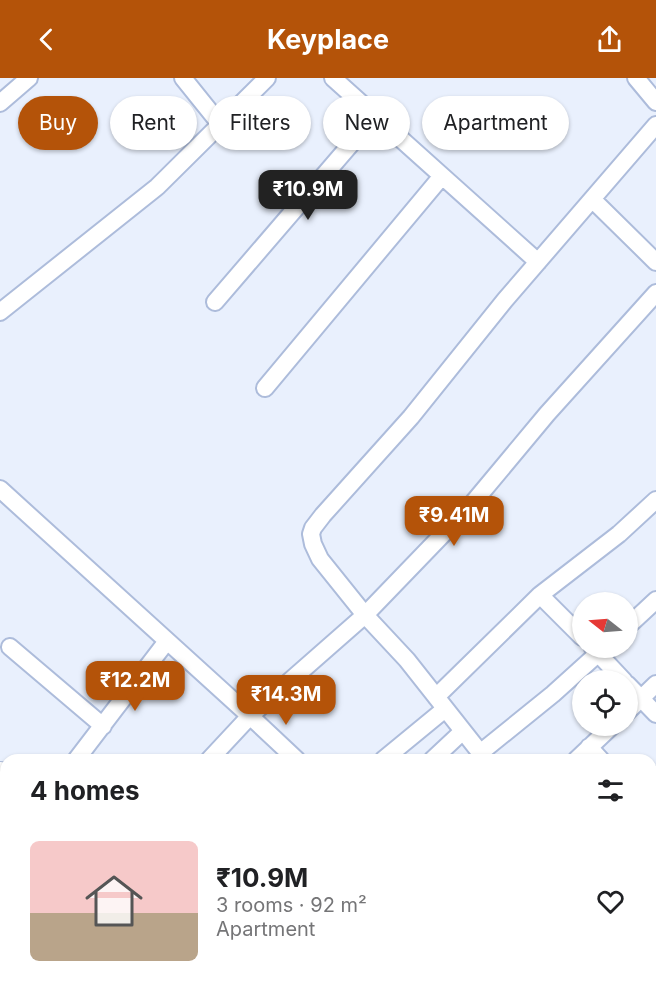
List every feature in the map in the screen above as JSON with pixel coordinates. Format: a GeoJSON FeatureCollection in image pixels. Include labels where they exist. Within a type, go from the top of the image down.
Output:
{"type":"FeatureCollection","features":[{"type":"Feature","properties":{"kind":"street"},"geometry":{"type":"LineString","coordinates":[[0,103],[28,78]]}},
{"type":"Feature","properties":{"kind":"street"},"geometry":{"type":"LineString","coordinates":[[183,78],[209,110]]}},
{"type":"Feature","properties":{"kind":"street"},"geometry":{"type":"LineString","coordinates":[[249,96],[267,78]]}},
{"type":"Feature","properties":{"kind":"street"},"geometry":{"type":"LineString","coordinates":[[333,78],[353,96]]}},
{"type":"Feature","properties":{"kind":"street"},"geometry":{"type":"LineString","coordinates":[[636,78],[656,102]]}},
{"type":"Feature","properties":{"kind":"street"},"geometry":{"type":"LineString","coordinates":[[481,754],[406,660],[365,615],[320,559],[311,534],[313,528],[411,417],[538,262],[656,125]]}},
{"type":"Feature","properties":{"kind":"street"},"geometry":{"type":"LineString","coordinates":[[0,312],[157,187],[209,135]]}},
{"type":"Feature","properties":{"kind":"street"},"geometry":{"type":"LineString","coordinates":[[410,147],[538,262]]}},
{"type":"Feature","properties":{"kind":"street"},"geometry":{"type":"LineString","coordinates":[[215,302],[346,150]]}},
{"type":"Feature","properties":{"kind":"street"},"geometry":{"type":"LineString","coordinates":[[265,388],[442,176]]}},
{"type":"Feature","properties":{"kind":"street"},"geometry":{"type":"LineString","coordinates":[[592,199],[656,262]]}},
{"type":"Feature","properties":{"kind":"street"},"geometry":{"type":"LineString","coordinates":[[215,754],[250,716],[365,615],[472,504],[547,414],[655,296]]}},
{"type":"Feature","properties":{"kind":"street"},"geometry":{"type":"LineString","coordinates":[[0,489],[291,754]]}},
{"type":"Feature","properties":{"kind":"street"},"geometry":{"type":"LineString","coordinates":[[389,754],[440,703],[540,595],[619,534],[656,500]]}},
{"type":"Feature","properties":{"kind":"street"},"geometry":{"type":"LineString","coordinates":[[540,595],[572,627]]}},
{"type":"Feature","properties":{"kind":"street"},"geometry":{"type":"LineString","coordinates":[[638,617],[656,600]]}},
{"type":"Feature","properties":{"kind":"street"},"geometry":{"type":"LineString","coordinates":[[81,754],[167,641]]}},
{"type":"Feature","properties":{"kind":"street"},"geometry":{"type":"LineString","coordinates":[[10,647],[103,726]]}},
{"type":"Feature","properties":{"kind":"street"},"geometry":{"type":"LineString","coordinates":[[486,754],[590,658]]}},
{"type":"Feature","properties":{"kind":"street"},"geometry":{"type":"LineString","coordinates":[[605,658],[616,670]]}},
{"type":"Feature","properties":{"kind":"street"},"geometry":{"type":"LineString","coordinates":[[638,702],[656,684]]}},
{"type":"Feature","properties":{"kind":"street"},"geometry":{"type":"LineString","coordinates":[[638,696],[656,714]]}},
{"type":"Feature","properties":{"kind":"street"},"geometry":{"type":"LineString","coordinates":[[438,754],[463,731]]}},
{"type":"Feature","properties":{"kind":"street"},"geometry":{"type":"LineString","coordinates":[[582,754],[601,736]]}},
{"type":"Feature","properties":{"kind":"street"},"geometry":{"type":"LineString","coordinates":[[589,747],[596,754]]}}]}
